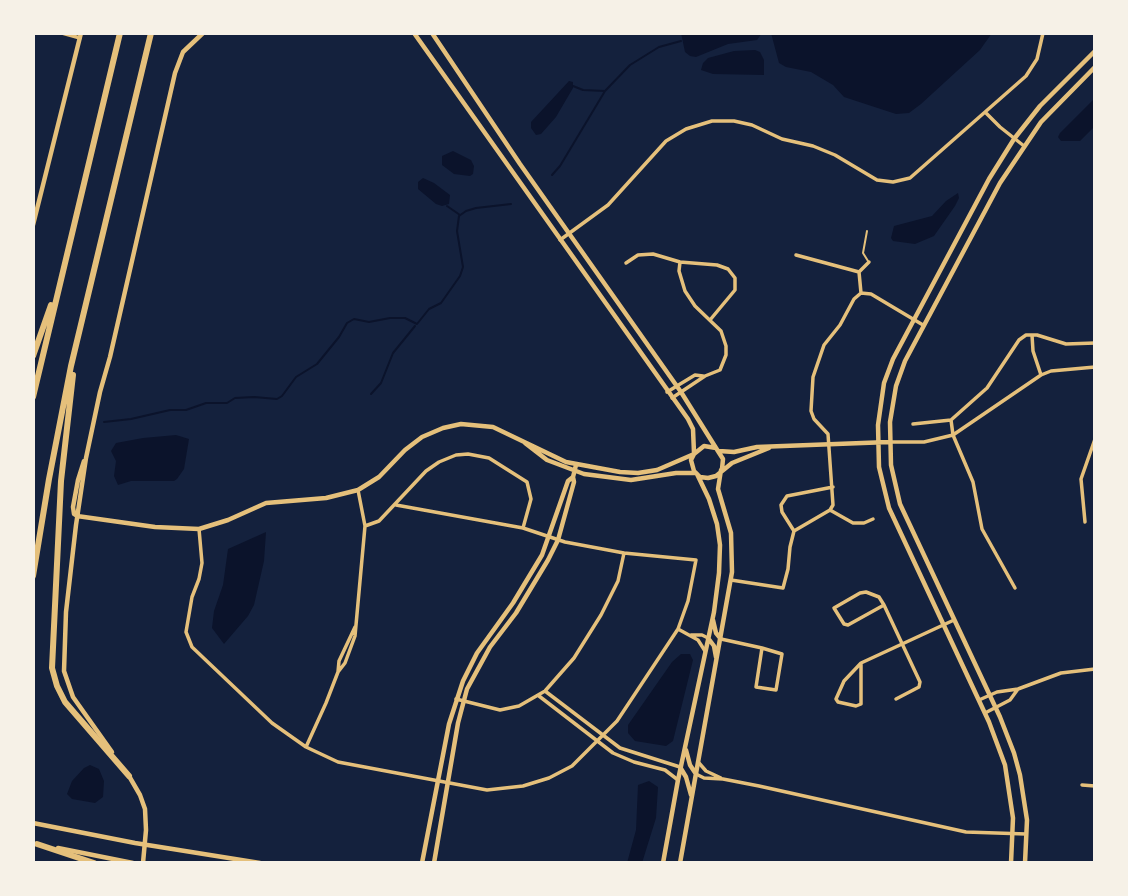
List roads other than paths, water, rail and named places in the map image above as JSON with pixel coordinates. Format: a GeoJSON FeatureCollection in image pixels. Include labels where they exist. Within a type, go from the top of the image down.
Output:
{"type":"FeatureCollection","features":[{"type":"Feature","properties":{"kind":"highway"},"geometry":{"type":"LineString","coordinates":[[33,397],[120,33]]}},
{"type":"Feature","properties":{"kind":"highway"},"geometry":{"type":"LineString","coordinates":[[33,576],[51,467],[77,341],[151,33]]}},
{"type":"Feature","properties":{"kind":"highway"},"geometry":{"type":"LineString","coordinates":[[33,356],[63,271]]}},
{"type":"Feature","properties":{"kind":"highway"},"geometry":{"type":"LineString","coordinates":[[77,341],[60,493],[52,668],[57,686],[67,704],[129,776]]}},
{"type":"Feature","properties":{"kind":"highway"},"geometry":{"type":"LineString","coordinates":[[35,843],[94,863]]}},
{"type":"Feature","properties":{"kind":"street"},"geometry":{"type":"LineString","coordinates":[[33,225],[81,36],[62,33]]}},
{"type":"Feature","properties":{"kind":"street"},"geometry":{"type":"LineString","coordinates":[[143,863],[144,803],[129,776],[76,703],[65,674],[66,612],[77,516],[73,507],[175,73],[183,52],[203,33]]}},
{"type":"Feature","properties":{"kind":"street"},"geometry":{"type":"LineString","coordinates":[[414,33],[693,429],[694,453],[691,464],[714,512],[720,541],[719,573],[713,616],[680,767],[663,863]]}},
{"type":"Feature","properties":{"kind":"street"},"geometry":{"type":"LineString","coordinates":[[432,33],[681,393],[723,459],[718,489],[732,536],[731,580],[680,863]]}},
{"type":"Feature","properties":{"kind":"street"},"geometry":{"type":"LineString","coordinates":[[560,240],[608,205],[666,141],[697,125],[723,121],[752,125],[782,139],[813,146],[835,155],[877,180],[893,182],[910,178],[1026,76],[1037,59],[1043,33]]}},
{"type":"Feature","properties":{"kind":"street"},"geometry":{"type":"LineString","coordinates":[[1011,863],[1013,834],[1005,765],[985,713],[889,508],[881,481],[877,443],[878,418],[884,383],[893,359],[982,191],[1014,139],[1048,97],[1095,51]]}},
{"type":"Feature","properties":{"kind":"street"},"geometry":{"type":"LineString","coordinates":[[1025,863],[1027,834],[1020,775],[1010,742],[900,504],[893,478],[889,442],[896,386],[905,361],[1000,183],[1056,105],[1095,67]]}},
{"type":"Feature","properties":{"kind":"street"},"geometry":{"type":"LineString","coordinates":[[986,113],[1024,146]]}},
{"type":"Feature","properties":{"kind":"street"},"geometry":{"type":"LineString","coordinates":[[626,263],[645,254],[653,254],[680,262],[728,268],[733,273],[735,290],[710,320]]}},
{"type":"Feature","properties":{"kind":"street"},"geometry":{"type":"LineString","coordinates":[[796,255],[859,272]]}},
{"type":"Feature","properties":{"kind":"street"},"geometry":{"type":"LineString","coordinates":[[672,398],[705,376],[720,370],[726,355],[724,338],[685,291],[678,271],[680,262]]}},
{"type":"Feature","properties":{"kind":"street"},"geometry":{"type":"LineString","coordinates":[[859,272],[869,262]]}},
{"type":"Feature","properties":{"kind":"street"},"geometry":{"type":"LineString","coordinates":[[859,272],[861,293]]}},
{"type":"Feature","properties":{"kind":"street"},"geometry":{"type":"LineString","coordinates":[[731,580],[783,588],[794,531],[830,510],[834,496],[830,444],[827,430],[814,419],[811,411],[813,377],[824,345],[840,325],[857,295],[871,294],[923,325]]}},
{"type":"Feature","properties":{"kind":"street"},"geometry":{"type":"LineString","coordinates":[[914,424],[951,419],[987,388],[1019,340],[1026,335],[1066,344],[1095,343]]}},
{"type":"Feature","properties":{"kind":"street"},"geometry":{"type":"LineString","coordinates":[[1032,335],[1033,351],[1041,375]]}},
{"type":"Feature","properties":{"kind":"street"},"geometry":{"type":"LineString","coordinates":[[77,516],[155,527],[199,529],[228,520],[266,503],[318,499],[358,489],[379,477],[417,440],[443,428],[467,424],[505,431],[576,464],[642,473],[662,469],[704,446],[738,452],[757,447],[924,442],[953,435],[1041,375],[1051,371],[1095,367]]}},
{"type":"Feature","properties":{"kind":"street"},"geometry":{"type":"LineString","coordinates":[[667,393],[695,375],[705,376]]}},
{"type":"Feature","properties":{"kind":"street"},"geometry":{"type":"LineString","coordinates":[[951,419],[953,435],[970,473],[982,529],[1016,588]]}},
{"type":"Feature","properties":{"kind":"street"},"geometry":{"type":"LineString","coordinates":[[1085,522],[1081,478],[1095,439]]}},
{"type":"Feature","properties":{"kind":"street"},"geometry":{"type":"LineString","coordinates":[[525,442],[547,460],[574,474],[631,480],[676,473],[708,478],[716,476],[736,461],[770,448]]}},
{"type":"Feature","properties":{"kind":"street"},"geometry":{"type":"LineString","coordinates":[[365,526],[379,521],[426,471],[456,455],[479,456],[498,463],[527,482],[531,499],[523,528]]}},
{"type":"Feature","properties":{"kind":"street"},"geometry":{"type":"LineString","coordinates":[[434,863],[463,701],[478,667],[516,613],[558,540],[575,482],[576,464]]}},
{"type":"Feature","properties":{"kind":"street"},"geometry":{"type":"LineString","coordinates":[[422,863],[456,699],[477,653],[513,603],[542,555],[568,481],[574,474]]}},
{"type":"Feature","properties":{"kind":"street"},"geometry":{"type":"LineString","coordinates":[[794,531],[782,512],[781,505],[787,496],[833,488]]}},
{"type":"Feature","properties":{"kind":"street"},"geometry":{"type":"LineString","coordinates":[[306,747],[327,703],[339,661],[355,627],[365,526],[358,489]]}},
{"type":"Feature","properties":{"kind":"street"},"geometry":{"type":"LineString","coordinates":[[199,529],[202,563],[186,632],[192,647],[272,723],[306,747],[338,762],[486,790],[523,786],[549,778],[572,766],[603,737],[625,711],[678,629],[688,601],[696,560],[624,553],[558,540],[523,528],[396,505]]}},
{"type":"Feature","properties":{"kind":"street"},"geometry":{"type":"LineString","coordinates":[[830,510],[853,523],[864,523],[873,519]]}},
{"type":"Feature","properties":{"kind":"street"},"geometry":{"type":"LineString","coordinates":[[456,699],[500,710],[519,706],[545,691],[574,657],[601,615],[618,581],[624,553]]}},
{"type":"Feature","properties":{"kind":"street"},"geometry":{"type":"LineString","coordinates":[[884,605],[848,625],[844,624],[834,608],[866,592],[879,597],[884,605],[921,685],[896,699]]}},
{"type":"Feature","properties":{"kind":"street"},"geometry":{"type":"LineString","coordinates":[[713,616],[715,632],[721,639],[762,648],[782,654],[776,690],[755,687],[762,648]]}},
{"type":"Feature","properties":{"kind":"street"},"geometry":{"type":"LineString","coordinates":[[861,663],[861,704],[856,706],[836,701],[844,681],[861,663],[954,620]]}},
{"type":"Feature","properties":{"kind":"street"},"geometry":{"type":"LineString","coordinates":[[678,629],[701,643],[705,652]]}},
{"type":"Feature","properties":{"kind":"street"},"geometry":{"type":"LineString","coordinates":[[691,635],[704,635],[708,638],[714,646],[717,661]]}},
{"type":"Feature","properties":{"kind":"street"},"geometry":{"type":"LineString","coordinates":[[979,700],[1061,673],[1095,669]]}},
{"type":"Feature","properties":{"kind":"street"},"geometry":{"type":"LineString","coordinates":[[985,713],[1010,700],[1017,689]]}},
{"type":"Feature","properties":{"kind":"street"},"geometry":{"type":"LineString","coordinates":[[545,691],[603,737],[630,753],[680,767],[687,777],[691,799]]}},
{"type":"Feature","properties":{"kind":"street"},"geometry":{"type":"LineString","coordinates":[[538,696],[622,758],[665,770],[678,780]]}},
{"type":"Feature","properties":{"kind":"street"},"geometry":{"type":"LineString","coordinates":[[685,746],[690,765],[696,774],[709,779],[723,779],[966,832],[1027,834]]}},
{"type":"Feature","properties":{"kind":"street"},"geometry":{"type":"LineString","coordinates":[[698,762],[705,770],[723,779]]}},
{"type":"Feature","properties":{"kind":"street"},"geometry":{"type":"LineString","coordinates":[[1082,785],[1095,786]]}},
{"type":"Feature","properties":{"kind":"street"},"geometry":{"type":"LineString","coordinates":[[33,823],[260,863]]}},
{"type":"Feature","properties":{"kind":"street"},"geometry":{"type":"LineString","coordinates":[[35,843],[133,863]]}},
{"type":"Feature","properties":{"kind":"lane"},"geometry":{"type":"LineString","coordinates":[[867,231],[863,253],[869,262]]}},
{"type":"Feature","properties":{"kind":"water"},"geometry":{"type":"Polygon","coordinates":[[[681,33],[762,33],[757,40],[728,44],[696,57],[685,52],[681,33]]]}},
{"type":"Feature","properties":{"kind":"water"},"geometry":{"type":"Polygon","coordinates":[[[771,33],[992,33],[980,50],[921,104],[909,113],[896,114],[844,97],[833,85],[811,72],[779,63],[771,33]]]}},
{"type":"Feature","properties":{"kind":"water"},"geometry":{"type":"Polygon","coordinates":[[[734,51],[760,52],[764,60],[764,75],[713,74],[701,70],[708,58],[734,51]]]}},
{"type":"Feature","properties":{"kind":"water"},"geometry":{"type":"Polygon","coordinates":[[[569,81],[573,82],[573,88],[556,117],[541,134],[536,135],[531,128],[531,122],[569,81]]]}},
{"type":"Feature","properties":{"kind":"water"},"geometry":{"type":"Polygon","coordinates":[[[1095,98],[1095,126],[1080,141],[1061,141],[1058,137],[1060,133],[1095,98]]]}},
{"type":"Feature","properties":{"kind":"water"},"geometry":{"type":"Polygon","coordinates":[[[453,151],[471,160],[474,166],[473,174],[454,174],[442,165],[442,156],[453,151]]]}},
{"type":"Feature","properties":{"kind":"water"},"geometry":{"type":"Polygon","coordinates":[[[423,178],[450,195],[449,204],[436,204],[418,189],[418,182],[423,178]]]}},
{"type":"Feature","properties":{"kind":"water"},"geometry":{"type":"Polygon","coordinates":[[[958,193],[955,206],[934,236],[915,244],[893,241],[891,238],[894,226],[932,216],[958,193]]]}},
{"type":"Feature","properties":{"kind":"water"},"geometry":{"type":"Polygon","coordinates":[[[176,435],[189,439],[184,469],[177,479],[131,481],[118,485],[114,476],[116,461],[111,451],[116,443],[176,435]]]}},
{"type":"Feature","properties":{"kind":"water"},"geometry":{"type":"Polygon","coordinates":[[[266,532],[264,561],[254,605],[224,644],[212,628],[214,611],[223,585],[228,549],[266,532]]]}},
{"type":"Feature","properties":{"kind":"water"},"geometry":{"type":"Polygon","coordinates":[[[681,654],[690,654],[693,660],[673,741],[666,746],[635,741],[628,733],[628,725],[672,662],[681,654]]]}},
{"type":"Feature","properties":{"kind":"water"},"geometry":{"type":"Polygon","coordinates":[[[90,765],[99,769],[104,781],[103,797],[95,803],[72,799],[67,794],[72,781],[90,765]]]}},
{"type":"Feature","properties":{"kind":"water"},"geometry":{"type":"Polygon","coordinates":[[[649,781],[658,787],[656,818],[642,863],[627,863],[636,830],[638,785],[649,781]]]}},
{"type":"Feature","properties":{"kind":"waterway"},"geometry":{"type":"LineString","coordinates":[[552,175],[605,91],[630,65],[659,47],[681,41]]}},
{"type":"Feature","properties":{"kind":"waterway"},"geometry":{"type":"LineString","coordinates":[[573,86],[583,90],[605,91]]}},
{"type":"Feature","properties":{"kind":"waterway"},"geometry":{"type":"LineString","coordinates":[[104,422],[170,410],[186,410],[206,403],[227,403],[235,398],[277,399],[296,377],[317,364],[347,323],[354,319],[369,322],[405,318],[417,324],[429,309],[441,303],[460,276],[463,267],[457,231],[459,216],[476,208],[511,204]]}},
{"type":"Feature","properties":{"kind":"waterway"},"geometry":{"type":"LineString","coordinates":[[447,206],[460,215]]}},
{"type":"Feature","properties":{"kind":"waterway"},"geometry":{"type":"LineString","coordinates":[[371,394],[381,383],[393,353],[415,326]]}}]}
